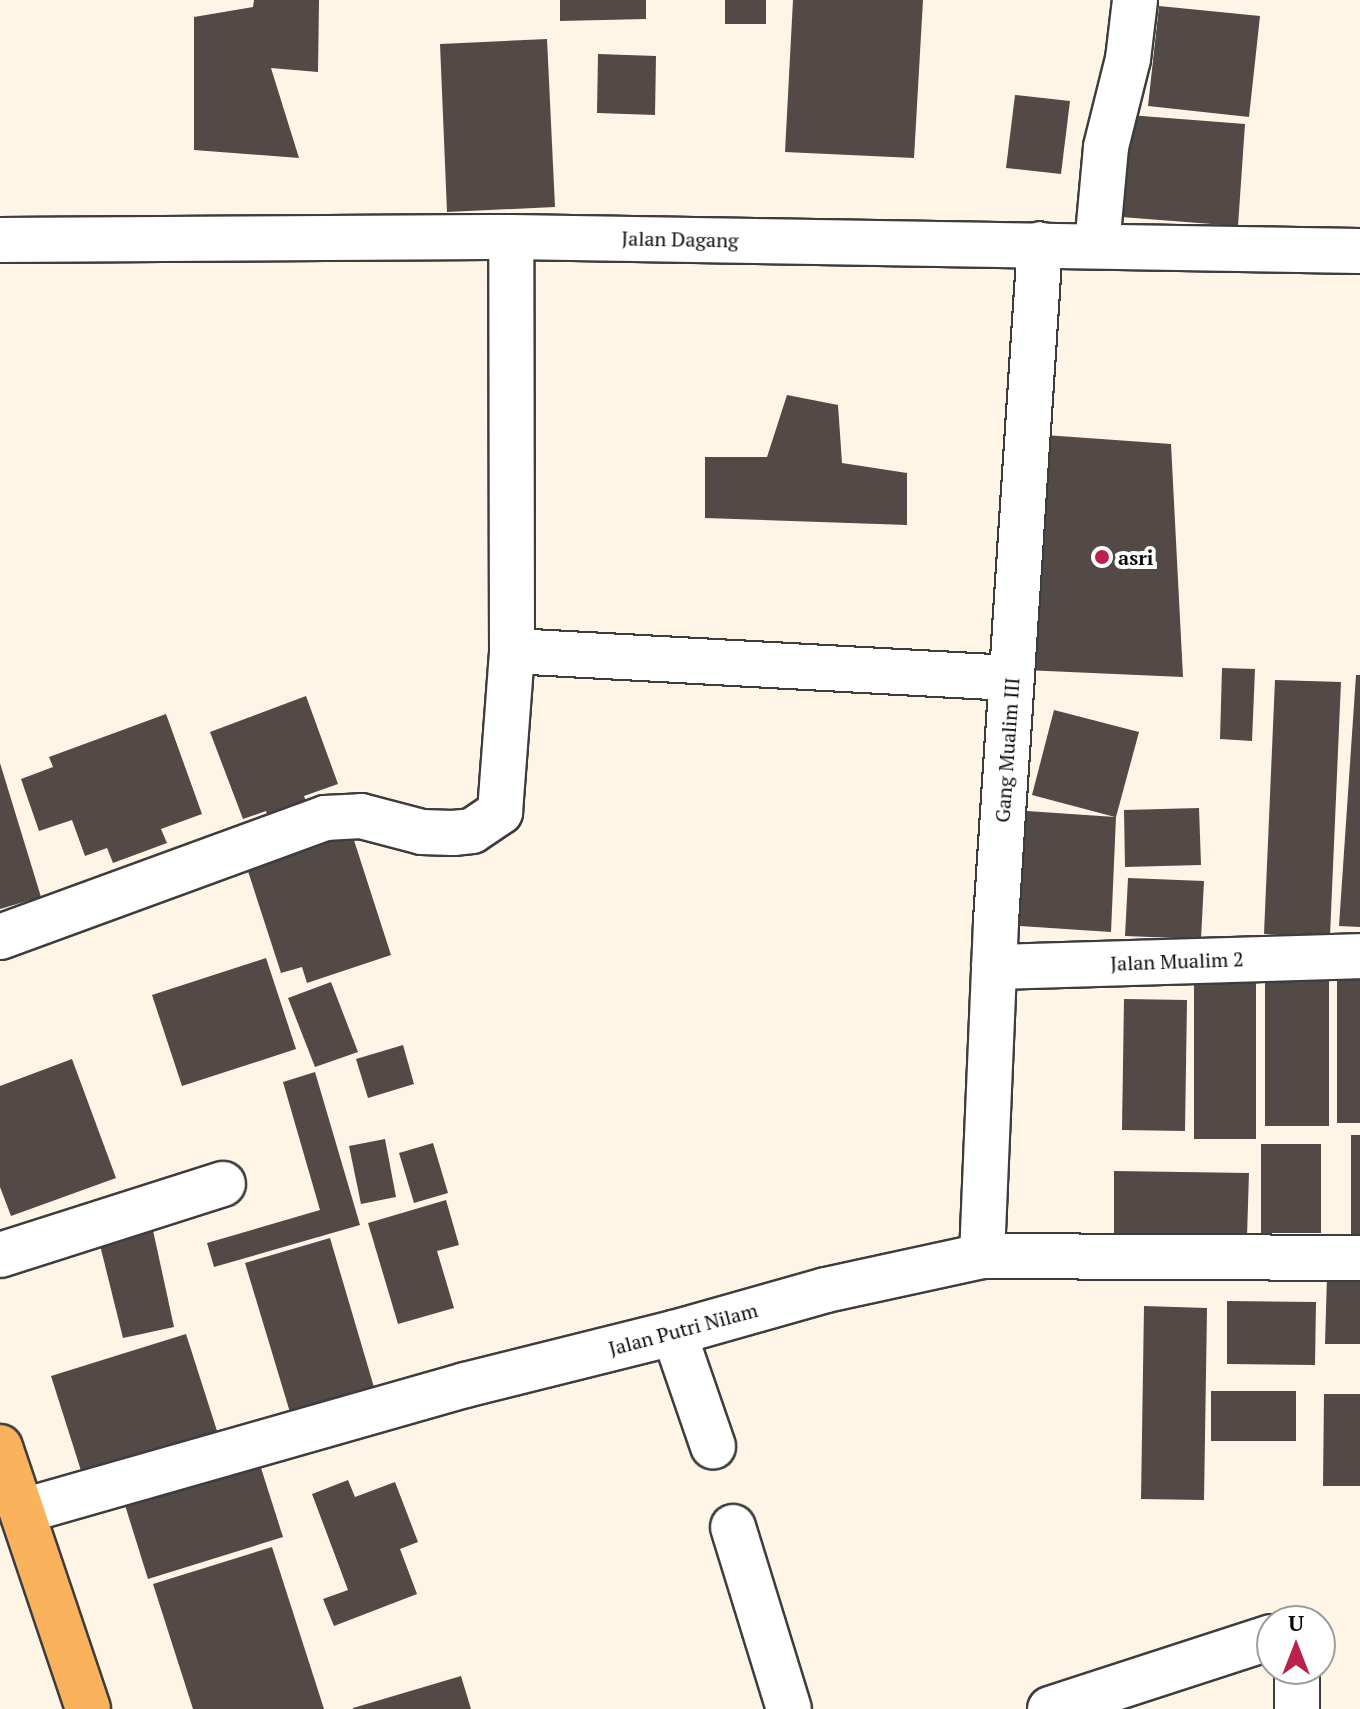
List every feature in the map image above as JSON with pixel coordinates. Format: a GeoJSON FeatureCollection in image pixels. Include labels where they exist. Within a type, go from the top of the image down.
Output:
{"type":"FeatureCollection","features":[{"type":"Feature","properties":{"kind":"main road"},"geometry":{"type":"LineString","coordinates":[[0,1447],[88,1709]]}},
{"type":"Feature","properties":{"kind":"street"},"geometry":{"type":"LineString","coordinates":[[1097,246],[1106,147],[1128,59],[1135,0]]}},
{"type":"Feature","properties":{"kind":"street"},"geometry":{"type":"LineString","coordinates":[[0,937],[325,818],[361,816],[437,833],[472,831],[492,819],[512,651],[511,237]]}},
{"type":"Feature","properties":{"kind":"street","name":"Jalan Dagang"},"geometry":{"type":"LineString","coordinates":[[0,240],[511,237],[1360,251]]}},
{"type":"Feature","properties":{"kind":"street","name":"Gang Mualim III"},"geometry":{"type":"LineString","coordinates":[[982,1256],[994,967],[1040,244]]}},
{"type":"Feature","properties":{"kind":"street"},"geometry":{"type":"LineString","coordinates":[[512,651],[1011,678]]}},
{"type":"Feature","properties":{"kind":"street","name":"Jalan Mualim 2"},"geometry":{"type":"LineString","coordinates":[[994,967],[1360,956]]}},
{"type":"Feature","properties":{"kind":"street"},"geometry":{"type":"LineString","coordinates":[[0,1255],[223,1184]]}},
{"type":"Feature","properties":{"kind":"street","name":"Jalan Putri Nilam"},"geometry":{"type":"LineString","coordinates":[[23,1511],[465,1385],[674,1333],[826,1290],[982,1256],[1360,1258]]}},
{"type":"Feature","properties":{"kind":"street"},"geometry":{"type":"LineString","coordinates":[[674,1333],[713,1446]]}},
{"type":"Feature","properties":{"kind":"street"},"geometry":{"type":"LineString","coordinates":[[733,1527],[789,1709]]}},
{"type":"Feature","properties":{"kind":"street"},"geometry":{"type":"LineString","coordinates":[[1050,1709],[1256,1642]]}},
{"type":"Feature","properties":{"kind":"street"},"geometry":{"type":"LineString","coordinates":[[1297,1685],[1297,1709]]}},
{"type":"Feature","properties":{"kind":"building"},"geometry":{"type":"Polygon","coordinates":[[[254,0],[319,0],[318,72],[271,68],[299,158],[194,150],[194,17],[253,7],[254,0]]]}},
{"type":"Feature","properties":{"kind":"building"},"geometry":{"type":"Polygon","coordinates":[[[560,0],[646,0],[646,19],[560,21],[560,0]]]}},
{"type":"Feature","properties":{"kind":"building"},"geometry":{"type":"Polygon","coordinates":[[[725,0],[766,0],[766,24],[725,24],[725,0]]]}},
{"type":"Feature","properties":{"kind":"building"},"geometry":{"type":"Polygon","coordinates":[[[793,0],[923,0],[914,158],[785,152],[793,0]]]}},
{"type":"Feature","properties":{"kind":"building"},"geometry":{"type":"Polygon","coordinates":[[[1159,6],[1260,16],[1249,117],[1148,106],[1159,6]]]}},
{"type":"Feature","properties":{"kind":"building"},"geometry":{"type":"Polygon","coordinates":[[[547,39],[555,207],[447,212],[440,44],[547,39]]]}},
{"type":"Feature","properties":{"kind":"building"},"geometry":{"type":"Polygon","coordinates":[[[598,54],[656,56],[655,115],[597,113],[598,54]]]}},
{"type":"Feature","properties":{"kind":"building"},"geometry":{"type":"Polygon","coordinates":[[[1015,95],[1070,101],[1061,174],[1006,168],[1015,95]]]}},
{"type":"Feature","properties":{"kind":"building"},"geometry":{"type":"Polygon","coordinates":[[[1129,115],[1245,124],[1238,226],[1121,217],[1129,115]]]}},
{"type":"Feature","properties":{"kind":"building"},"geometry":{"type":"Polygon","coordinates":[[[787,395],[838,405],[842,463],[907,473],[907,525],[705,518],[705,457],[767,457],[787,395]]]}},
{"type":"Feature","properties":{"kind":"building","name":"asri"},"geometry":{"type":"Polygon","coordinates":[[[1031,434],[1171,444],[1183,677],[1024,670],[1031,434]]]}},
{"type":"Feature","properties":{"kind":"building"},"geometry":{"type":"Polygon","coordinates":[[[1222,668],[1255,669],[1252,741],[1220,739],[1222,668]]]}},
{"type":"Feature","properties":{"kind":"building"},"geometry":{"type":"Polygon","coordinates":[[[1356,675],[1360,675],[1360,927],[1339,926],[1356,675]]]}},
{"type":"Feature","properties":{"kind":"building"},"geometry":{"type":"Polygon","coordinates":[[[1275,680],[1341,682],[1330,936],[1264,934],[1275,680]]]}},
{"type":"Feature","properties":{"kind":"building"},"geometry":{"type":"Polygon","coordinates":[[[306,696],[338,784],[304,796],[309,809],[270,823],[266,811],[243,819],[210,732],[306,696]]]}},
{"type":"Feature","properties":{"kind":"building"},"geometry":{"type":"Polygon","coordinates":[[[1054,710],[1139,732],[1116,817],[1111,932],[1003,925],[1012,810],[1115,817],[1032,795],[1054,710]]]}},
{"type":"Feature","properties":{"kind":"building"},"geometry":{"type":"Polygon","coordinates":[[[166,714],[202,814],[161,829],[167,843],[113,863],[107,848],[85,856],[72,820],[39,831],[21,779],[53,767],[49,757],[166,714]]]}},
{"type":"Feature","properties":{"kind":"building"},"geometry":{"type":"Polygon","coordinates":[[[0,763],[41,897],[0,909],[0,763]]]}},
{"type":"Feature","properties":{"kind":"building"},"geometry":{"type":"Polygon","coordinates":[[[1199,808],[1201,865],[1125,867],[1124,810],[1199,808]]]}},
{"type":"Feature","properties":{"kind":"building"},"geometry":{"type":"Polygon","coordinates":[[[351,831],[391,955],[307,983],[302,967],[281,973],[246,865],[351,831]]]}},
{"type":"Feature","properties":{"kind":"building"},"geometry":{"type":"Polygon","coordinates":[[[1128,878],[1204,881],[1201,939],[1125,936],[1128,878]]]}},
{"type":"Feature","properties":{"kind":"building"},"geometry":{"type":"Polygon","coordinates":[[[266,958],[296,1049],[182,1086],[152,995],[266,958]]]}},
{"type":"Feature","properties":{"kind":"building"},"geometry":{"type":"Polygon","coordinates":[[[1194,968],[1256,968],[1256,1139],[1194,1139],[1194,968]]]}},
{"type":"Feature","properties":{"kind":"building"},"geometry":{"type":"Polygon","coordinates":[[[1337,971],[1360,971],[1360,1123],[1337,1123],[1337,971]]]}},
{"type":"Feature","properties":{"kind":"building"},"geometry":{"type":"Polygon","coordinates":[[[1265,974],[1329,974],[1329,1126],[1265,1126],[1265,974]]]}},
{"type":"Feature","properties":{"kind":"building"},"geometry":{"type":"Polygon","coordinates":[[[331,982],[358,1052],[315,1067],[288,998],[331,982]]]}},
{"type":"Feature","properties":{"kind":"building"},"geometry":{"type":"Polygon","coordinates":[[[1124,999],[1187,1000],[1185,1131],[1122,1130],[1124,999]]]}},
{"type":"Feature","properties":{"kind":"building"},"geometry":{"type":"Polygon","coordinates":[[[403,1045],[414,1084],[368,1098],[356,1059],[403,1045]]]}},
{"type":"Feature","properties":{"kind":"building"},"geometry":{"type":"Polygon","coordinates":[[[72,1059],[116,1178],[11,1216],[0,1187],[0,1086],[72,1059]]]}},
{"type":"Feature","properties":{"kind":"building"},"geometry":{"type":"Polygon","coordinates":[[[315,1072],[360,1225],[214,1267],[207,1243],[320,1210],[283,1082],[315,1072]]]}},
{"type":"Feature","properties":{"kind":"building"},"geometry":{"type":"Polygon","coordinates":[[[1351,1135],[1360,1135],[1360,1242],[1351,1242],[1351,1135]]]}},
{"type":"Feature","properties":{"kind":"building"},"geometry":{"type":"Polygon","coordinates":[[[385,1139],[396,1197],[361,1204],[349,1146],[385,1139]]]}},
{"type":"Feature","properties":{"kind":"building"},"geometry":{"type":"Polygon","coordinates":[[[433,1143],[448,1193],[414,1203],[399,1153],[433,1143]]]}},
{"type":"Feature","properties":{"kind":"building"},"geometry":{"type":"Polygon","coordinates":[[[1261,1144],[1321,1144],[1321,1233],[1261,1233],[1261,1144]]]}},
{"type":"Feature","properties":{"kind":"building"},"geometry":{"type":"Polygon","coordinates":[[[1114,1171],[1249,1173],[1247,1236],[1114,1234],[1114,1171]]]}},
{"type":"Feature","properties":{"kind":"building"},"geometry":{"type":"Polygon","coordinates":[[[446,1200],[459,1245],[437,1251],[454,1308],[398,1324],[368,1223],[446,1200]]]}},
{"type":"Feature","properties":{"kind":"building"},"geometry":{"type":"Polygon","coordinates":[[[149,1212],[174,1327],[123,1338],[96,1229],[149,1212]]]}},
{"type":"Feature","properties":{"kind":"building"},"geometry":{"type":"Polygon","coordinates":[[[330,1238],[376,1394],[292,1419],[245,1263],[330,1238]]]}},
{"type":"Feature","properties":{"kind":"building"},"geometry":{"type":"Polygon","coordinates":[[[1327,1276],[1360,1276],[1360,1344],[1325,1344],[1327,1276]]]}},
{"type":"Feature","properties":{"kind":"building"},"geometry":{"type":"Polygon","coordinates":[[[1227,1301],[1316,1302],[1315,1365],[1227,1364],[1227,1301]]]}},
{"type":"Feature","properties":{"kind":"building"},"geometry":{"type":"Polygon","coordinates":[[[1144,1306],[1207,1308],[1204,1500],[1141,1499],[1144,1306]]]}},
{"type":"Feature","properties":{"kind":"building"},"geometry":{"type":"Polygon","coordinates":[[[186,1334],[218,1434],[83,1477],[51,1376],[186,1334]]]}},
{"type":"Feature","properties":{"kind":"building"},"geometry":{"type":"Polygon","coordinates":[[[1211,1391],[1296,1391],[1296,1441],[1211,1441],[1211,1391]]]}},
{"type":"Feature","properties":{"kind":"building"},"geometry":{"type":"Polygon","coordinates":[[[1324,1394],[1360,1394],[1360,1486],[1323,1486],[1324,1394]]]}},
{"type":"Feature","properties":{"kind":"building"},"geometry":{"type":"Polygon","coordinates":[[[254,1446],[283,1537],[148,1579],[120,1489],[254,1446]]]}},
{"type":"Feature","properties":{"kind":"building"},"geometry":{"type":"Polygon","coordinates":[[[348,1480],[355,1497],[395,1482],[418,1542],[400,1549],[417,1594],[334,1626],[323,1599],[348,1590],[312,1494],[348,1480]]]}},
{"type":"Feature","properties":{"kind":"building"},"geometry":{"type":"Polygon","coordinates":[[[272,1547],[324,1709],[193,1709],[153,1584],[272,1547]]]}},
{"type":"Feature","properties":{"kind":"building"},"geometry":{"type":"Polygon","coordinates":[[[461,1676],[471,1709],[353,1709],[353,1708],[461,1676]]]}},
{"type":"Feature","properties":{"kind":"place","name":"asri"},"geometry":{"type":"Point","coordinates":[1102,557]}}]}
